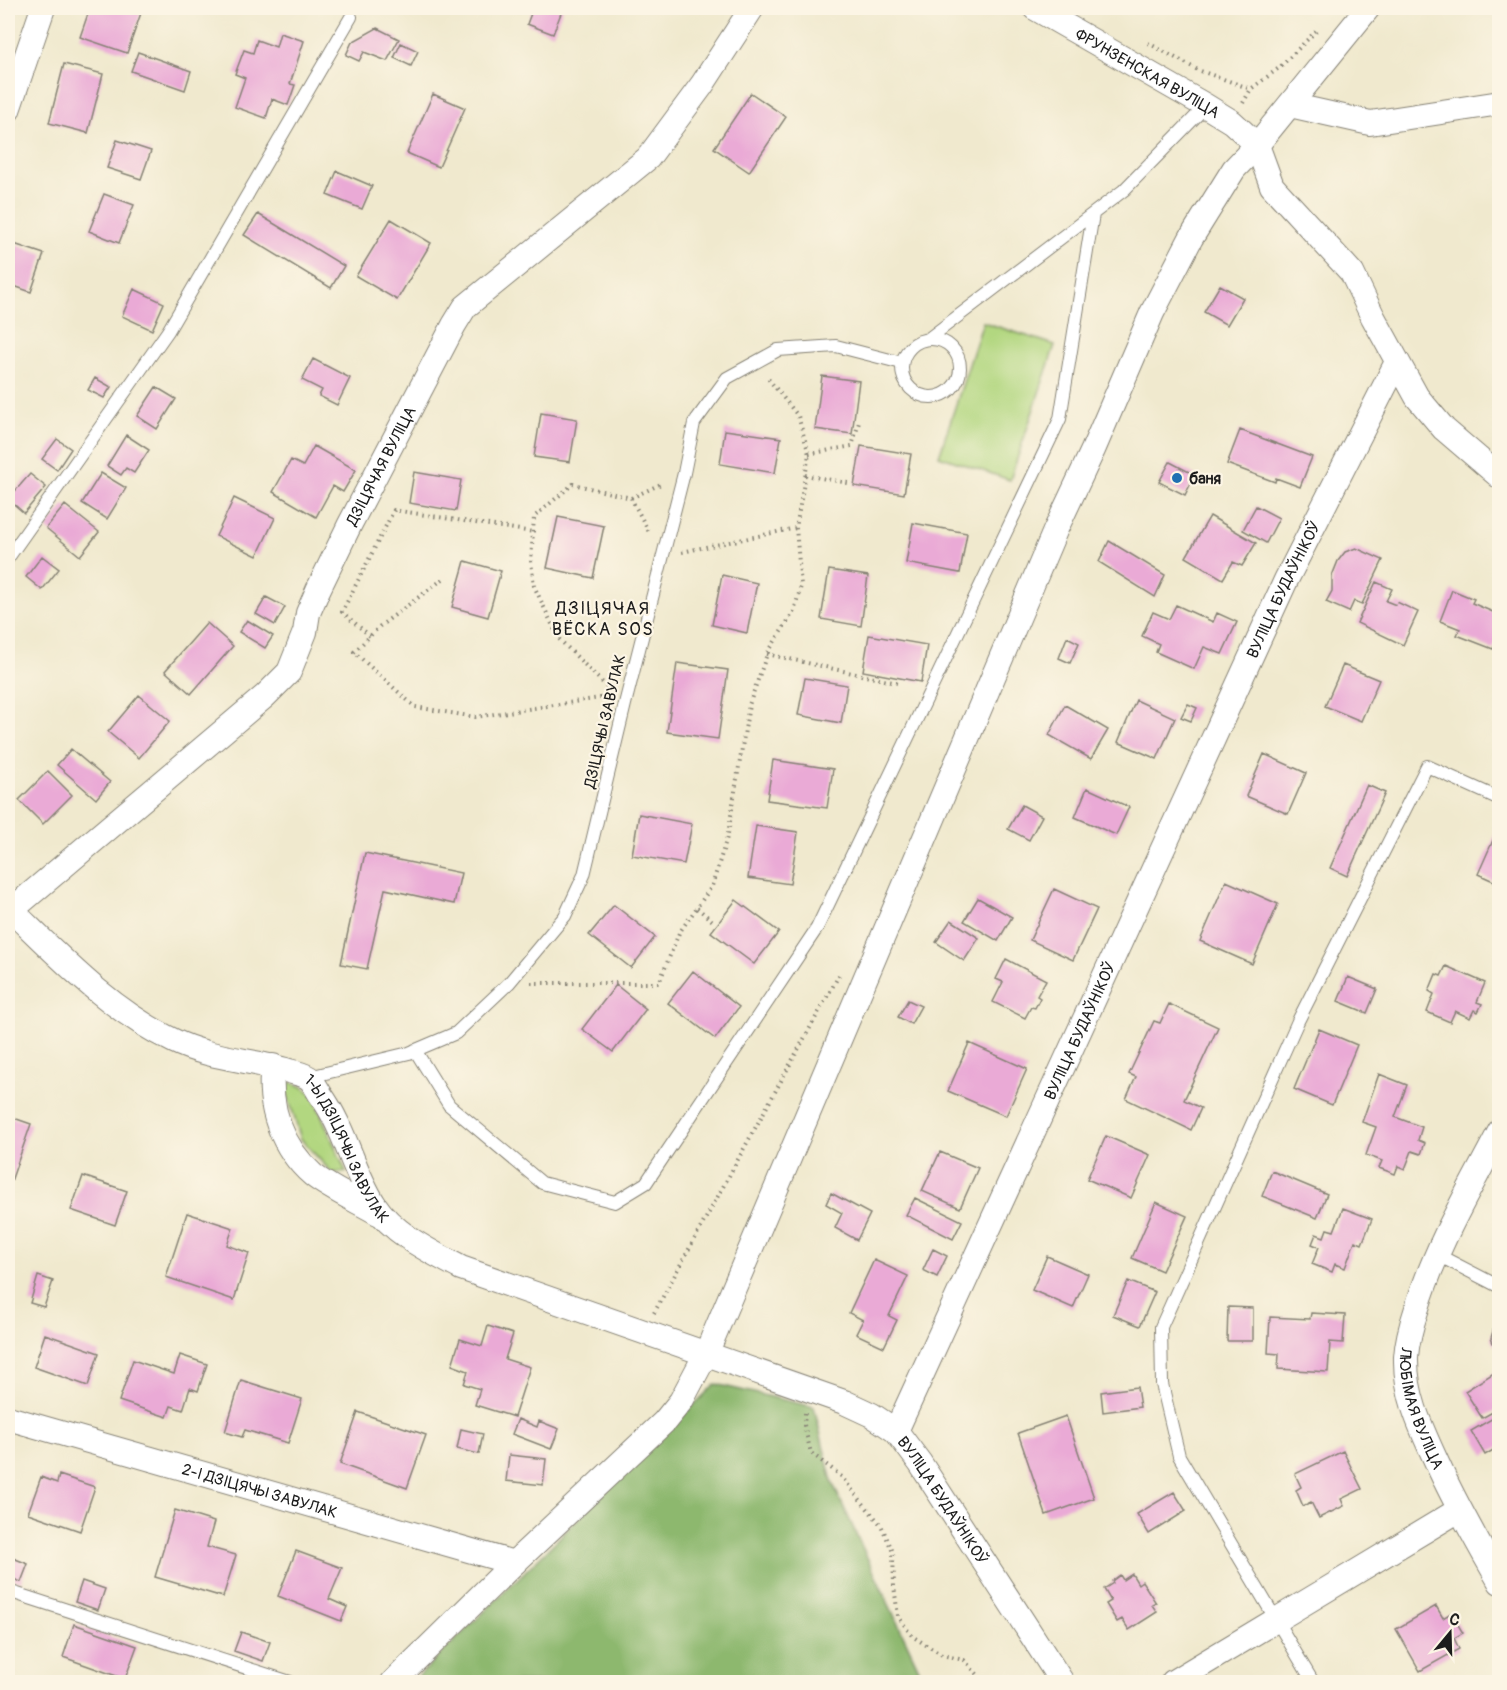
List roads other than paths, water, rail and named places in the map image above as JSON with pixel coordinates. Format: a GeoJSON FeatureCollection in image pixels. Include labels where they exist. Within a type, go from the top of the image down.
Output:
{"type":"FeatureCollection","features":[{"type":"Feature","properties":{"kind":"street"},"geometry":{"type":"LineString","coordinates":[[8,111],[43,8]]}},
{"type":"Feature","properties":{"kind":"street","name":"ДЗІЦЯЧАЯ ВУЛІЦА"},"geometry":{"type":"LineString","coordinates":[[8,910],[265,696],[289,672],[305,632],[308,613],[350,524],[465,307],[648,158],[702,85],[752,8]]}},
{"type":"Feature","properties":{"kind":"street","name":"ФРУНЗЕНСКАЯ ВУЛІЦА"},"geometry":{"type":"LineString","coordinates":[[1035,8],[1206,106],[1232,123],[1257,146]]}},
{"type":"Feature","properties":{"kind":"street"},"geometry":{"type":"LineString","coordinates":[[393,1683],[514,1563],[664,1422],[681,1401],[706,1354],[1054,531],[1093,450],[1152,313],[1191,238],[1234,169],[1257,146],[1368,8]]}},
{"type":"Feature","properties":{"kind":"street"},"geometry":{"type":"LineString","coordinates":[[1290,105],[1370,123],[1498,102]]}},
{"type":"Feature","properties":{"kind":"street"},"geometry":{"type":"LineString","coordinates":[[1257,146],[1272,186],[1352,273],[1397,363],[1417,397],[1444,429],[1500,477]]}},
{"type":"Feature","properties":{"kind":"street","name":"ВУЛІЦА БУДАЎНІКОЎ"},"geometry":{"type":"LineString","coordinates":[[1062,1683],[920,1463],[896,1431],[1286,580],[1397,363]]}},
{"type":"Feature","properties":{"kind":"street","name":"1-Ы ДЗІЦЯЧЫ ЗАВУЛАК"},"geometry":{"type":"LineString","coordinates":[[8,910],[100,993],[150,1029],[177,1043],[309,1077],[332,1110],[375,1206],[396,1229],[435,1254],[461,1268],[808,1389],[872,1415],[896,1431]]}},
{"type":"Feature","properties":{"kind":"street"},"geometry":{"type":"LineString","coordinates":[[273,1066],[270,1084],[274,1113],[291,1151],[314,1176],[385,1217]]}},
{"type":"Feature","properties":{"kind":"street","name":"ЛЮБІМАЯ ВУЛІЦА"},"geometry":{"type":"LineString","coordinates":[[1500,1131],[1437,1254],[1424,1285],[1406,1356],[1409,1390],[1416,1419],[1459,1510],[1500,1582]]}},
{"type":"Feature","properties":{"kind":"street","name":"2-І ДЗІЦЯЧЫ ЗАВУЛАК"},"geometry":{"type":"LineString","coordinates":[[8,1418],[514,1563]]}},
{"type":"Feature","properties":{"kind":"street"},"geometry":{"type":"LineString","coordinates":[[1173,1683],[1459,1510]]}},
{"type":"Feature","properties":{"kind":"lane"},"geometry":{"type":"LineString","coordinates":[[8,558],[168,331],[351,17]]}},
{"type":"Feature","properties":{"kind":"lane"},"geometry":{"type":"LineString","coordinates":[[928,339],[943,341],[955,351],[960,361],[960,371],[953,387],[941,395],[932,397],[914,392],[902,374],[902,363],[906,352],[912,345],[928,339],[1124,190],[1206,106]]}},
{"type":"Feature","properties":{"kind":"lane"},"geometry":{"type":"LineString","coordinates":[[415,1050],[448,1105],[542,1183],[615,1203],[645,1183],[817,928],[1060,419],[1093,214]]}},
{"type":"Feature","properties":{"kind":"lane","name":"ДЗІЦЯЧЫ ЗАВУЛАК"},"geometry":{"type":"LineString","coordinates":[[309,1077],[415,1050],[456,1033],[509,983],[565,916],[584,875],[684,473],[694,423],[727,378],[778,350],[836,346],[902,363]]}},
{"type":"Feature","properties":{"kind":"lane"},"geometry":{"type":"LineString","coordinates":[[1313,1683],[1179,1456],[1162,1384],[1161,1328],[1298,1021],[1427,766],[1500,799]]}},
{"type":"Feature","properties":{"kind":"lane"},"geometry":{"type":"LineString","coordinates":[[1437,1254],[1500,1287]]}},
{"type":"Feature","properties":{"kind":"lane"},"geometry":{"type":"LineString","coordinates":[[8,1591],[290,1683]]}},
{"type":"Feature","properties":{"kind":"place","name":"баня"},"geometry":{"type":"Point","coordinates":[1177,478]}},
{"type":"Feature","properties":{"kind":"district","name":"ДЗІЦЯЧАЯ ВЁСКА SOS"},"geometry":{"type":"Point","coordinates":[603,618]}}]}
